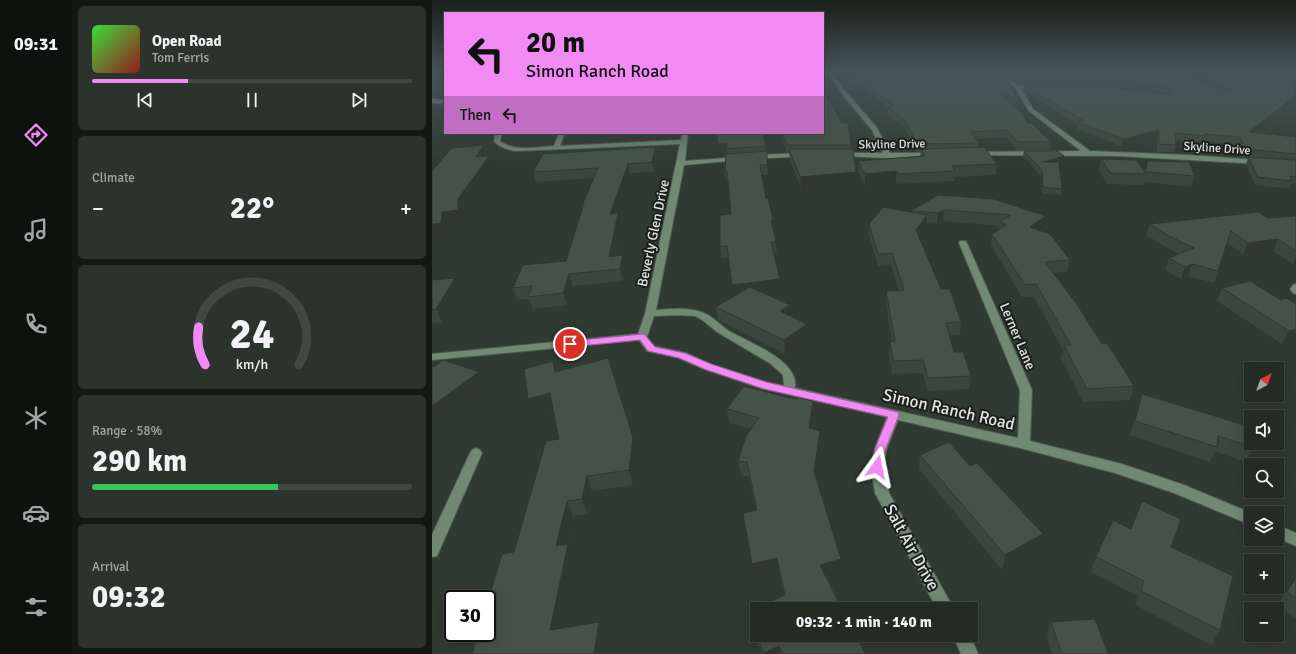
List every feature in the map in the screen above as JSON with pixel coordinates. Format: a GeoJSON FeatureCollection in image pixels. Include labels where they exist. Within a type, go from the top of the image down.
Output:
{"type":"FeatureCollection","features":[{"type":"Feature","properties":{"kind":"street"},"geometry":{"type":"LineString","coordinates":[[852,103],[875,129],[888,156]]}},
{"type":"Feature","properties":{"kind":"street"},"geometry":{"type":"LineString","coordinates":[[1026,103],[1029,108],[1041,119],[1088,153]]}},
{"type":"Feature","properties":{"kind":"street"},"geometry":{"type":"LineString","coordinates":[[499,134],[497,141],[500,145],[531,149],[682,142]]}},
{"type":"Feature","properties":{"kind":"street"},"geometry":{"type":"LineString","coordinates":[[556,148],[562,134]]}},
{"type":"Feature","properties":{"kind":"street","name":"Beverly Glen Drive"},"geometry":{"type":"LineString","coordinates":[[642,337],[650,314],[681,163],[682,142],[685,134]]}},
{"type":"Feature","properties":{"kind":"street","name":"Skyline Drive"},"geometry":{"type":"LineString","coordinates":[[967,154],[1088,153],[1187,156],[1270,163]]}},
{"type":"Feature","properties":{"kind":"street"},"geometry":{"type":"LineString","coordinates":[[681,163],[808,155]]}},
{"type":"Feature","properties":{"kind":"street","name":"Skyline Drive"},"geometry":{"type":"LineString","coordinates":[[831,155],[944,155]]}},
{"type":"Feature","properties":{"kind":"street","name":"Lerner Lane"},"geometry":{"type":"LineString","coordinates":[[963,243],[1026,390],[1024,444]]}},
{"type":"Feature","properties":{"kind":"street"},"geometry":{"type":"LineString","coordinates":[[650,314],[690,312],[700,315],[725,333],[787,372],[790,384],[788,391]]}},
{"type":"Feature","properties":{"kind":"street"},"geometry":{"type":"LineString","coordinates":[[432,357],[642,337]]}},
{"type":"Feature","properties":{"kind":"street","name":"Simon Ranch Road"},"geometry":{"type":"LineString","coordinates":[[642,337],[651,349],[682,356],[708,367],[764,385],[1024,444],[1117,468],[1179,489],[1244,516]]}},
{"type":"Feature","properties":{"kind":"street","name":"Salt Air Drive"},"geometry":{"type":"LineString","coordinates":[[894,415],[880,448],[877,467],[882,493],[942,602]]}},
{"type":"Feature","properties":{"kind":"street"},"geometry":{"type":"LineString","coordinates":[[432,551],[476,453]]}},
{"type":"Feature","properties":{"kind":"street"},"geometry":{"type":"LineString","coordinates":[[1284,534],[1296,540]]}},
{"type":"Feature","properties":{"kind":"street"},"geometry":{"type":"LineString","coordinates":[[964,642],[970,654]]}},
{"type":"Feature","properties":{"kind":"building"},"geometry":{"type":"Polygon","coordinates":[[[824,103],[831,103],[842,123],[848,123],[851,145],[787,145],[782,134],[824,134],[824,103]]]}},
{"type":"Feature","properties":{"kind":"building"},"geometry":{"type":"Polygon","coordinates":[[[890,103],[1010,103],[1025,117],[1028,123],[1031,123],[1051,142],[1018,142],[1007,130],[971,132],[979,143],[917,144],[905,120],[888,107],[894,106],[890,103]]]}},
{"type":"Feature","properties":{"kind":"building"},"geometry":{"type":"Polygon","coordinates":[[[1053,103],[1286,103],[1249,132],[1296,137],[1296,154],[1245,149],[1240,137],[1175,133],[1176,145],[1159,144],[1159,130],[1123,139],[1078,122],[1084,121],[1053,103]]]}},
{"type":"Feature","properties":{"kind":"building"},"geometry":{"type":"Polygon","coordinates":[[[717,134],[763,134],[766,146],[727,149],[727,143],[718,144],[717,134]]]}},
{"type":"Feature","properties":{"kind":"building"},"geometry":{"type":"Polygon","coordinates":[[[483,145],[476,157],[489,156],[458,199],[458,210],[442,212],[441,223],[432,224],[432,171],[452,148],[483,145]]]}},
{"type":"Feature","properties":{"kind":"building"},"geometry":{"type":"Polygon","coordinates":[[[655,147],[652,162],[628,164],[610,214],[618,213],[609,257],[623,255],[620,269],[569,274],[563,293],[528,297],[532,286],[513,288],[523,265],[566,261],[583,203],[598,168],[533,172],[543,154],[655,147]]]}},
{"type":"Feature","properties":{"kind":"building"},"geometry":{"type":"Polygon","coordinates":[[[984,147],[997,164],[952,166],[955,171],[898,174],[896,171],[865,174],[858,161],[925,156],[921,149],[984,147]]]}},
{"type":"Feature","properties":{"kind":"building"},"geometry":{"type":"Polygon","coordinates":[[[789,149],[853,149],[856,172],[800,177],[789,149]]]}},
{"type":"Feature","properties":{"kind":"building"},"geometry":{"type":"Polygon","coordinates":[[[767,151],[767,165],[760,165],[766,198],[768,198],[773,220],[771,220],[776,241],[771,242],[780,279],[732,285],[727,246],[720,247],[720,215],[731,214],[727,171],[725,171],[726,154],[767,151]]]}},
{"type":"Feature","properties":{"kind":"building"},"geometry":{"type":"Polygon","coordinates":[[[1024,151],[1058,151],[1064,156],[1043,162],[1059,162],[1062,189],[1043,187],[1042,170],[1024,151]]]}},
{"type":"Feature","properties":{"kind":"building"},"geometry":{"type":"Polygon","coordinates":[[[1248,157],[1296,160],[1296,177],[1290,176],[1292,181],[1258,177],[1248,157]]]}},
{"type":"Feature","properties":{"kind":"building"},"geometry":{"type":"Polygon","coordinates":[[[1101,159],[1136,160],[1146,174],[1110,173],[1101,159]]]}},
{"type":"Feature","properties":{"kind":"building"},"geometry":{"type":"Polygon","coordinates":[[[1147,161],[1189,162],[1195,176],[1146,172],[1147,161]]]}},
{"type":"Feature","properties":{"kind":"building"},"geometry":{"type":"Polygon","coordinates":[[[938,195],[994,199],[1046,216],[1030,227],[1050,234],[1070,260],[1045,262],[1078,306],[1102,344],[1107,343],[1134,386],[1087,389],[1064,345],[1071,345],[1036,284],[1025,285],[992,234],[1006,225],[1000,222],[1011,215],[944,210],[938,213],[911,211],[938,195]]]}},
{"type":"Feature","properties":{"kind":"building"},"geometry":{"type":"Polygon","coordinates":[[[883,207],[927,215],[916,230],[941,289],[950,289],[961,322],[946,323],[954,352],[963,352],[971,376],[928,378],[923,360],[893,361],[890,342],[895,341],[886,291],[904,290],[892,253],[878,254],[869,224],[883,207]]]}},
{"type":"Feature","properties":{"kind":"building"},"geometry":{"type":"Polygon","coordinates":[[[1258,212],[1268,218],[1296,216],[1296,251],[1278,239],[1248,243],[1231,231],[1218,271],[1192,264],[1185,267],[1169,258],[1194,248],[1169,236],[1150,224],[1258,212]]]}},
{"type":"Feature","properties":{"kind":"building"},"geometry":{"type":"Polygon","coordinates":[[[455,278],[436,309],[432,310],[432,280],[455,278]]]}},
{"type":"Feature","properties":{"kind":"building"},"geometry":{"type":"Polygon","coordinates":[[[1250,281],[1281,300],[1286,298],[1296,304],[1296,329],[1289,331],[1222,288],[1250,281]]]}},
{"type":"Feature","properties":{"kind":"building"},"geometry":{"type":"Polygon","coordinates":[[[750,287],[790,305],[780,311],[807,324],[784,340],[716,307],[750,287]]]}},
{"type":"Feature","properties":{"kind":"building"},"geometry":{"type":"Polygon","coordinates":[[[608,358],[633,437],[629,470],[587,476],[582,499],[567,501],[556,546],[568,544],[550,630],[599,622],[594,654],[472,654],[475,642],[496,642],[496,590],[491,590],[502,554],[514,552],[546,441],[559,439],[550,393],[528,399],[524,369],[553,361],[555,372],[608,358]]]}},
{"type":"Feature","properties":{"kind":"building"},"geometry":{"type":"Polygon","coordinates":[[[443,360],[479,372],[432,406],[432,366],[434,367],[443,360]]]}},
{"type":"Feature","properties":{"kind":"building"},"geometry":{"type":"Polygon","coordinates":[[[744,386],[790,398],[800,398],[813,401],[809,428],[820,431],[814,471],[841,559],[820,565],[838,602],[769,602],[785,595],[777,558],[752,564],[743,513],[757,510],[747,462],[738,461],[746,436],[759,418],[727,409],[744,386]]]}},
{"type":"Feature","properties":{"kind":"building"},"geometry":{"type":"Polygon","coordinates":[[[1142,394],[1244,425],[1244,444],[1218,436],[1217,447],[1135,421],[1142,394]]]}},
{"type":"Feature","properties":{"kind":"building"},"geometry":{"type":"Polygon","coordinates":[[[949,442],[970,466],[977,463],[1043,534],[1005,555],[920,455],[949,442]]]}},
{"type":"Feature","properties":{"kind":"building"},"geometry":{"type":"Polygon","coordinates":[[[1142,501],[1181,519],[1171,547],[1233,576],[1220,630],[1141,591],[1144,581],[1096,557],[1113,520],[1131,529],[1142,501]]]}},
{"type":"Feature","properties":{"kind":"building"},"geometry":{"type":"Polygon","coordinates":[[[1296,577],[1296,598],[1287,592],[1296,577]]]}},
{"type":"Feature","properties":{"kind":"building"},"geometry":{"type":"Polygon","coordinates":[[[1095,619],[1108,654],[1062,654],[1051,622],[1095,619]]]}},
{"type":"Feature","properties":{"kind":"building"},"geometry":{"type":"Polygon","coordinates":[[[760,642],[859,642],[865,654],[783,654],[779,646],[764,653],[760,642]]]}},
{"type":"Feature","properties":{"kind":"route"},"geometry":{"type":"LineString","coordinates":[[570,344],[642,337],[651,349],[682,356],[708,367],[764,385],[894,415],[880,448],[877,467]]}}]}
